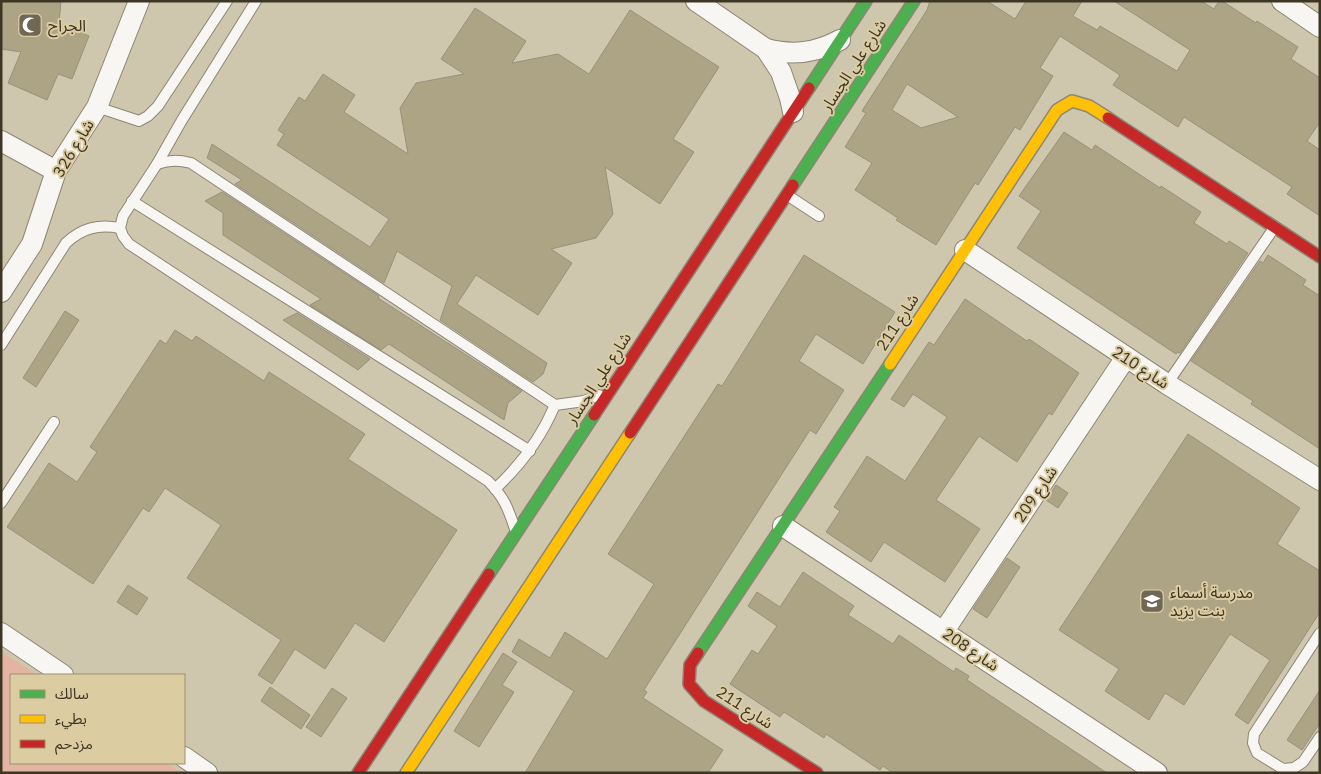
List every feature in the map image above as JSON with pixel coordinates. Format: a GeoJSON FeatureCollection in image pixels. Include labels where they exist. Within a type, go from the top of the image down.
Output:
{"type":"FeatureCollection","features":[{"type":"Feature","properties":{"kind":"street","name":"شارع 326"},"geometry":{"type":"LineString","coordinates":[[1,292],[32,244],[56,171],[98,107],[139,1]]}},
{"type":"Feature","properties":{"kind":"street"},"geometry":{"type":"LineString","coordinates":[[696,1],[766,50],[781,72],[793,112]]}},
{"type":"Feature","properties":{"kind":"street","name":"شارع علي الجسار"},"geometry":{"type":"LineString","coordinates":[[358,773],[866,1]]}},
{"type":"Feature","properties":{"kind":"street","name":"شارع علي الجسار"},"geometry":{"type":"LineString","coordinates":[[406,773],[914,1]]}},
{"type":"Feature","properties":{"kind":"street"},"geometry":{"type":"LineString","coordinates":[[1282,1],[1320,27]]}},
{"type":"Feature","properties":{"kind":"street"},"geometry":{"type":"LineString","coordinates":[[766,50],[778,53],[804,53],[829,46],[840,40]]}},
{"type":"Feature","properties":{"kind":"street","name":"شارع 211"},"geometry":{"type":"LineString","coordinates":[[818,773],[704,700],[689,684],[690,665],[1057,110],[1072,101],[1089,106],[1315,251]]}},
{"type":"Feature","properties":{"kind":"street"},"geometry":{"type":"LineString","coordinates":[[1,141],[56,171]]}},
{"type":"Feature","properties":{"kind":"street","name":"شارع 210"},"geometry":{"type":"LineString","coordinates":[[965,250],[1167,384],[1320,480]]}},
{"type":"Feature","properties":{"kind":"street","name":"شارع 209"},"geometry":{"type":"LineString","coordinates":[[944,631],[1126,357]]}},
{"type":"Feature","properties":{"kind":"street","name":"شارع 208"},"geometry":{"type":"LineString","coordinates":[[783,526],[1157,773]]}},
{"type":"Feature","properties":{"kind":"street"},"geometry":{"type":"LineString","coordinates":[[465,610],[473,622]]}},
{"type":"Feature","properties":{"kind":"street"},"geometry":{"type":"LineString","coordinates":[[483,630],[498,634]]}},
{"type":"Feature","properties":{"kind":"street"},"geometry":{"type":"LineString","coordinates":[[1,633],[62,674]]}},
{"type":"Feature","properties":{"kind":"street"},"geometry":{"type":"LineString","coordinates":[[414,687],[428,689]]}},
{"type":"Feature","properties":{"kind":"street"},"geometry":{"type":"LineString","coordinates":[[441,696],[448,709]]}},
{"type":"Feature","properties":{"kind":"street"},"geometry":{"type":"LineString","coordinates":[[185,758],[207,773]]}},
{"type":"Feature","properties":{"kind":"lane"},"geometry":{"type":"LineString","coordinates":[[98,107],[139,120],[148,116],[158,106],[227,1]]}},
{"type":"Feature","properties":{"kind":"lane"},"geometry":{"type":"LineString","coordinates":[[256,1],[157,164],[123,216],[120,228],[123,236],[129,244],[488,481],[506,503],[516,533]]}},
{"type":"Feature","properties":{"kind":"lane"},"geometry":{"type":"LineString","coordinates":[[157,164],[168,160],[191,163],[556,405],[584,401],[611,388]]}},
{"type":"Feature","properties":{"kind":"lane"},"geometry":{"type":"LineString","coordinates":[[787,195],[819,216]]}},
{"type":"Feature","properties":{"kind":"lane"},"geometry":{"type":"LineString","coordinates":[[132,201],[530,451]]}},
{"type":"Feature","properties":{"kind":"lane"},"geometry":{"type":"LineString","coordinates":[[1,345],[66,243],[75,235],[91,228],[108,226],[120,228]]}},
{"type":"Feature","properties":{"kind":"lane"},"geometry":{"type":"LineString","coordinates":[[1167,384],[1275,227]]}},
{"type":"Feature","properties":{"kind":"lane"},"geometry":{"type":"LineString","coordinates":[[495,489],[520,465],[544,429],[556,405]]}},
{"type":"Feature","properties":{"kind":"lane"},"geometry":{"type":"LineString","coordinates":[[1,503],[54,422]]}},
{"type":"Feature","properties":{"kind":"lane"},"geometry":{"type":"LineString","coordinates":[[1320,633],[1254,734],[1253,743],[1257,753],[1283,769],[1294,768],[1303,762],[1320,736]]}},
{"type":"Feature","properties":{"kind":"shaded area"},"geometry":{"type":"Polygon","coordinates":[[[4,653],[36,674],[10,674],[10,764],[168,764],[181,773],[1,773],[1,658],[4,653]]]}},
{"type":"Feature","properties":{"kind":"building"},"geometry":{"type":"Polygon","coordinates":[[[1,1],[61,1],[59,23],[89,36],[72,79],[58,74],[47,100],[8,83],[21,52],[1,49],[1,1]]]}},
{"type":"Feature","properties":{"kind":"building"},"geometry":{"type":"Polygon","coordinates":[[[930,1],[987,1],[1015,19],[1026,1],[1082,1],[1073,16],[1097,30],[1100,26],[1177,71],[1190,50],[1114,1],[1201,1],[1214,9],[1219,1],[1222,1],[1298,47],[1291,59],[1320,78],[1320,122],[1307,141],[1320,150],[1320,216],[1287,194],[1292,187],[1184,117],[1178,127],[1113,85],[1120,75],[1060,36],[1040,68],[1053,76],[1020,130],[1015,127],[978,185],[975,183],[936,245],[896,220],[898,218],[855,190],[872,163],[845,147],[866,113],[862,111],[927,10],[930,1]],[[907,84],[892,110],[921,128],[958,117],[907,84]]]}},
{"type":"Feature","properties":{"kind":"building"},"geometry":{"type":"Polygon","coordinates":[[[475,8],[526,41],[512,63],[558,54],[589,74],[630,10],[719,67],[673,139],[694,152],[660,204],[605,167],[613,214],[596,238],[551,249],[572,263],[538,315],[476,275],[457,304],[547,363],[543,374],[533,382],[440,320],[452,286],[397,251],[384,283],[235,184],[242,180],[207,158],[212,144],[370,247],[389,219],[277,145],[284,134],[278,130],[299,97],[305,101],[323,74],[355,95],[344,112],[408,154],[400,108],[416,83],[464,74],[441,59],[475,8]]]}},
{"type":"Feature","properties":{"kind":"building"},"geometry":{"type":"Polygon","coordinates":[[[1064,132],[1092,150],[1095,145],[1160,188],[1161,186],[1201,212],[1194,223],[1227,244],[1229,241],[1248,253],[1180,353],[1176,354],[1017,248],[1041,211],[1019,196],[1064,132]]]}},
{"type":"Feature","properties":{"kind":"building"},"geometry":{"type":"Polygon","coordinates":[[[222,192],[379,296],[378,298],[522,391],[508,403],[504,420],[389,344],[381,350],[310,305],[321,299],[223,235],[223,213],[205,201],[222,192]]]}},
{"type":"Feature","properties":{"kind":"building"},"geometry":{"type":"Polygon","coordinates":[[[804,255],[895,312],[863,364],[816,334],[799,361],[844,390],[816,434],[810,430],[644,690],[647,692],[643,698],[723,750],[708,773],[525,773],[574,691],[512,652],[519,639],[550,658],[565,632],[607,659],[654,584],[608,554],[718,384],[722,386],[804,255]]]}},
{"type":"Feature","properties":{"kind":"building"},"geometry":{"type":"Polygon","coordinates":[[[1268,255],[1306,280],[1303,285],[1320,296],[1320,449],[1251,404],[1253,401],[1191,361],[1260,261],[1263,263],[1268,255]]]}},
{"type":"Feature","properties":{"kind":"building"},"geometry":{"type":"Polygon","coordinates":[[[965,299],[1079,373],[1052,415],[1049,413],[1017,462],[979,436],[936,500],[980,529],[945,582],[884,542],[871,562],[826,532],[840,511],[834,507],[867,456],[905,481],[947,417],[913,394],[904,407],[891,399],[929,342],[934,345],[965,299]]]}},
{"type":"Feature","properties":{"kind":"building"},"geometry":{"type":"Polygon","coordinates":[[[65,311],[79,320],[36,387],[23,378],[65,311]]]}},
{"type":"Feature","properties":{"kind":"building"},"geometry":{"type":"Polygon","coordinates":[[[297,313],[370,359],[358,370],[283,320],[297,313]]]}},
{"type":"Feature","properties":{"kind":"building"},"geometry":{"type":"Polygon","coordinates":[[[175,330],[192,341],[196,336],[264,381],[269,372],[365,434],[348,459],[457,530],[384,642],[355,623],[325,669],[295,649],[272,684],[258,675],[281,640],[187,578],[221,525],[165,488],[149,512],[143,508],[93,584],[7,527],[49,463],[77,482],[97,452],[90,447],[160,340],[166,344],[175,330]]]}},
{"type":"Feature","properties":{"kind":"building"},"geometry":{"type":"Polygon","coordinates":[[[1188,434],[1300,508],[1277,544],[1320,571],[1320,612],[1248,724],[1235,715],[1270,660],[1230,634],[1184,705],[1165,693],[1149,720],[1105,691],[1119,669],[1059,630],[1188,434]]]}},
{"type":"Feature","properties":{"kind":"building"},"geometry":{"type":"Polygon","coordinates":[[[1056,485],[1068,493],[1058,508],[1046,500],[1056,485]]]}},
{"type":"Feature","properties":{"kind":"building"},"geometry":{"type":"Polygon","coordinates":[[[1007,558],[1020,567],[987,618],[973,609],[1007,558]]]}},
{"type":"Feature","properties":{"kind":"building"},"geometry":{"type":"Polygon","coordinates":[[[803,572],[854,606],[848,615],[893,644],[899,635],[954,672],[956,668],[969,676],[967,680],[1107,773],[893,773],[883,766],[880,770],[826,734],[824,738],[784,712],[780,717],[730,684],[752,650],[758,654],[777,626],[748,606],[757,592],[780,607],[803,572]]]}},
{"type":"Feature","properties":{"kind":"building"},"geometry":{"type":"Polygon","coordinates":[[[128,585],[148,598],[137,615],[117,602],[128,585]]]}},
{"type":"Feature","properties":{"kind":"building"},"geometry":{"type":"Polygon","coordinates":[[[503,653],[517,662],[502,685],[514,692],[479,747],[454,731],[503,653]]]}},
{"type":"Feature","properties":{"kind":"building"},"geometry":{"type":"Polygon","coordinates":[[[270,687],[310,715],[301,729],[261,701],[270,687]]]}},
{"type":"Feature","properties":{"kind":"building"},"geometry":{"type":"Polygon","coordinates":[[[332,688],[347,698],[321,737],[306,727],[332,688]]]}},
{"type":"Feature","properties":{"kind":"building"},"geometry":{"type":"Polygon","coordinates":[[[1320,690],[1320,723],[1302,750],[1287,740],[1320,690]]]}},
{"type":"Feature","properties":{"kind":"traffic: fast"},"geometry":{"type":"LineString","coordinates":[[809,88],[866,1]]}},
{"type":"Feature","properties":{"kind":"traffic: fast"},"geometry":{"type":"LineString","coordinates":[[793,185],[914,1]]}},
{"type":"Feature","properties":{"kind":"traffic: fast"},"geometry":{"type":"LineString","coordinates":[[698,653],[890,364]]}},
{"type":"Feature","properties":{"kind":"traffic: fast"},"geometry":{"type":"LineString","coordinates":[[489,574],[594,415]]}},
{"type":"Feature","properties":{"kind":"traffic: slow"},"geometry":{"type":"LineString","coordinates":[[890,364],[1057,110],[1072,101],[1089,106],[1108,118]]}},
{"type":"Feature","properties":{"kind":"traffic: slow"},"geometry":{"type":"LineString","coordinates":[[406,773],[630,433]]}},
{"type":"Feature","properties":{"kind":"traffic: jam"},"geometry":{"type":"LineString","coordinates":[[594,415],[809,88]]}},
{"type":"Feature","properties":{"kind":"traffic: jam"},"geometry":{"type":"LineString","coordinates":[[1108,118],[1320,257]]}},
{"type":"Feature","properties":{"kind":"traffic: jam"},"geometry":{"type":"LineString","coordinates":[[630,433],[793,185]]}},
{"type":"Feature","properties":{"kind":"traffic: jam"},"geometry":{"type":"LineString","coordinates":[[358,773],[489,574]]}},
{"type":"Feature","properties":{"kind":"traffic: jam"},"geometry":{"type":"LineString","coordinates":[[698,653],[690,665],[689,684],[704,701],[817,773]]}},
{"type":"Feature","properties":{"kind":"place","name":"الجراح"},"geometry":{"type":"Point","coordinates":[30,25]}},
{"type":"Feature","properties":{"kind":"place","name":"مدرسة أسماء بنت يزيد"},"geometry":{"type":"Point","coordinates":[1152,601]}}]}
